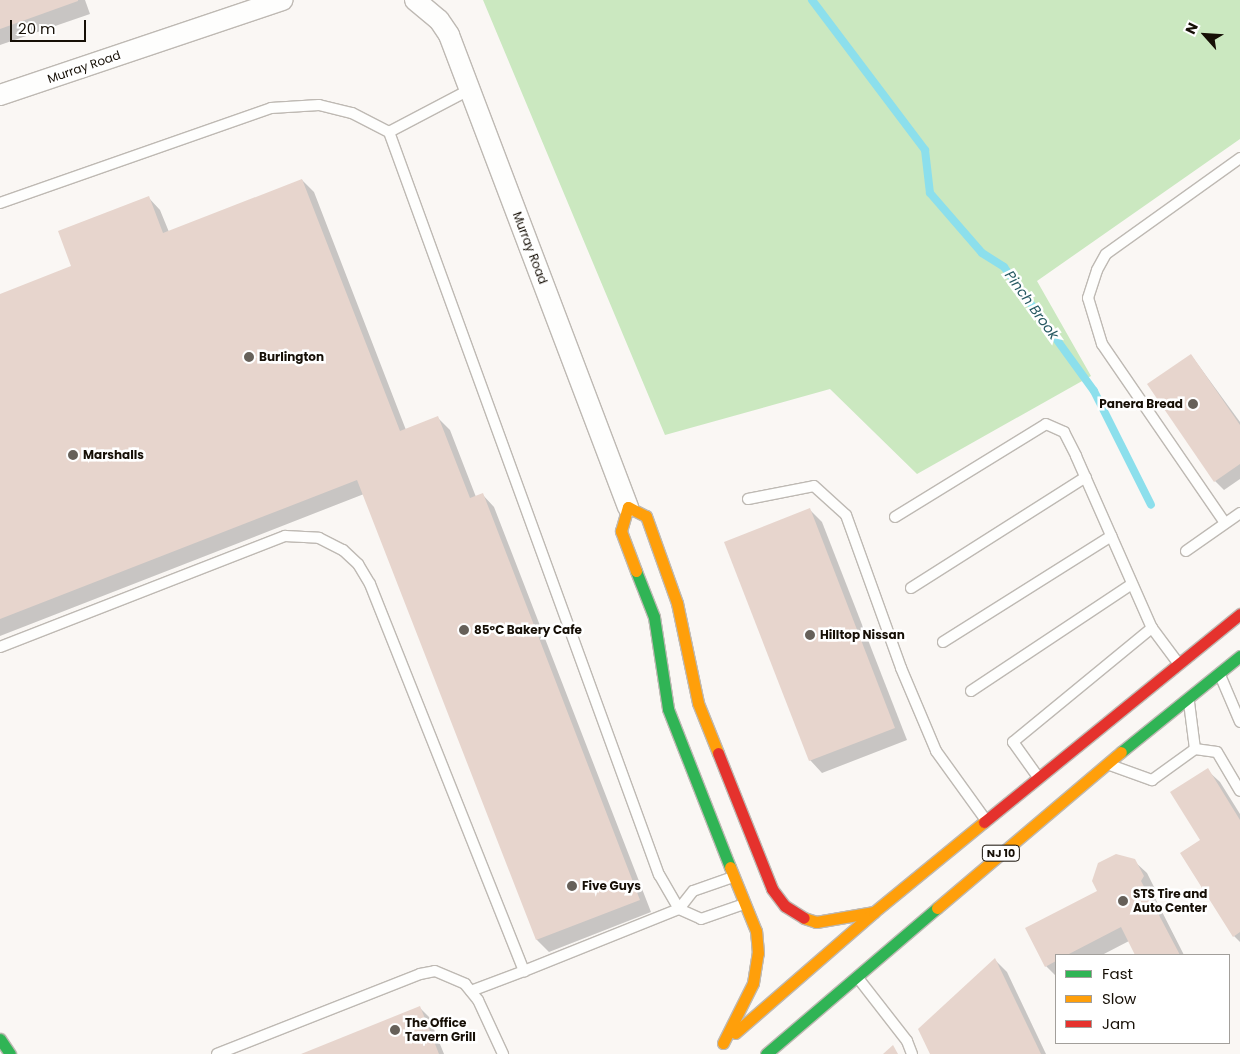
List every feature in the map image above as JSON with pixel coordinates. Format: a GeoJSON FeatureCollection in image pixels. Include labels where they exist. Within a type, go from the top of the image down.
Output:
{"type":"FeatureCollection","features":[{"type":"Feature","properties":{"kind":"main road"},"geometry":{"type":"LineString","coordinates":[[723,1043],[753,983],[758,953],[756,931],[668,709],[654,617],[621,531],[628,507],[646,516],[677,603],[698,703],[772,888],[785,906],[798,916],[816,922],[874,912]]}},
{"type":"Feature","properties":{"kind":"main road","name":"NJ 10"},"geometry":{"type":"LineString","coordinates":[[712,1054],[874,912],[1240,614]]}},
{"type":"Feature","properties":{"kind":"main road","name":"NJ 10"},"geometry":{"type":"LineString","coordinates":[[766,1054],[856,974],[1107,764],[1240,656]]}},
{"type":"Feature","properties":{"kind":"main road"},"geometry":{"type":"LineString","coordinates":[[0,1040],[10,1054]]}},
{"type":"Feature","properties":{"kind":"street","name":"Murray Road"},"geometry":{"type":"LineString","coordinates":[[0,96],[282,0]]}},
{"type":"Feature","properties":{"kind":"street","name":"Murray Road"},"geometry":{"type":"LineString","coordinates":[[415,0],[439,20],[449,35],[628,507]]}},
{"type":"Feature","properties":{"kind":"lane"},"geometry":{"type":"LineString","coordinates":[[388,132],[471,89]]}},
{"type":"Feature","properties":{"kind":"lane"},"geometry":{"type":"LineString","coordinates":[[0,203],[271,108],[319,105],[352,113],[388,132],[659,875],[679,909],[701,919],[745,903]]}},
{"type":"Feature","properties":{"kind":"lane"},"geometry":{"type":"LineString","coordinates":[[1225,524],[1102,344],[1088,298],[1097,270],[1106,254],[1240,158]]}},
{"type":"Feature","properties":{"kind":"lane"},"geometry":{"type":"LineString","coordinates":[[894,517],[1046,424],[1064,432],[1086,477],[1152,628],[1178,663]]}},
{"type":"Feature","properties":{"kind":"lane"},"geometry":{"type":"LineString","coordinates":[[911,588],[1086,477]]}},
{"type":"Feature","properties":{"kind":"lane"},"geometry":{"type":"LineString","coordinates":[[748,500],[814,486],[846,515],[901,668],[936,751],[986,820]]}},
{"type":"Feature","properties":{"kind":"lane"},"geometry":{"type":"LineString","coordinates":[[1186,550],[1240,513]]}},
{"type":"Feature","properties":{"kind":"lane"},"geometry":{"type":"LineString","coordinates":[[0,647],[285,536],[320,538],[343,550],[358,564],[370,584],[524,971]]}},
{"type":"Feature","properties":{"kind":"lane"},"geometry":{"type":"LineString","coordinates":[[943,642],[1111,536]]}},
{"type":"Feature","properties":{"kind":"lane"},"geometry":{"type":"LineString","coordinates":[[971,691],[1132,584]]}},
{"type":"Feature","properties":{"kind":"lane"},"geometry":{"type":"LineString","coordinates":[[1038,778],[1013,742],[1152,628]]}},
{"type":"Feature","properties":{"kind":"lane"},"geometry":{"type":"LineString","coordinates":[[1219,673],[1240,722]]}},
{"type":"Feature","properties":{"kind":"lane"},"geometry":{"type":"LineString","coordinates":[[1188,698],[1195,749]]}},
{"type":"Feature","properties":{"kind":"lane"},"geometry":{"type":"LineString","coordinates":[[1107,764],[1152,780],[1195,749],[1217,752],[1240,791]]}},
{"type":"Feature","properties":{"kind":"lane"},"geometry":{"type":"LineString","coordinates":[[470,991],[679,909],[693,891],[734,877]]}},
{"type":"Feature","properties":{"kind":"lane"},"geometry":{"type":"LineString","coordinates":[[217,1054],[420,974],[435,971],[450,975],[478,1000],[503,1054]]}},
{"type":"Feature","properties":{"kind":"lane"},"geometry":{"type":"LineString","coordinates":[[856,974],[907,1040],[912,1054]]}},
{"type":"Feature","properties":{"kind":"green space"},"geometry":{"type":"Polygon","coordinates":[[[483,0],[1240,0],[1240,139],[1037,281],[1091,376],[917,474],[830,389],[665,435],[483,0]]]}},
{"type":"Feature","properties":{"kind":"building"},"geometry":{"type":"Polygon","coordinates":[[[0,0],[78,0],[78,1],[0,29],[0,0]]]}},
{"type":"Feature","properties":{"kind":"building"},"geometry":{"type":"Polygon","coordinates":[[[302,179],[400,431],[438,416],[470,498],[483,493],[640,900],[536,940],[357,480],[0,619],[0,294],[71,266],[58,231],[149,196],[163,233],[302,179]]]}},
{"type":"Feature","properties":{"kind":"building","name":"Panera Bread"},"geometry":{"type":"Polygon","coordinates":[[[1191,354],[1240,425],[1240,464],[1214,482],[1147,384],[1191,354]]]}},
{"type":"Feature","properties":{"kind":"building","name":"Hilltop Nissan"},"geometry":{"type":"Polygon","coordinates":[[[810,508],[895,728],[809,761],[724,542],[810,508]]]}},
{"type":"Feature","properties":{"kind":"building"},"geometry":{"type":"Polygon","coordinates":[[[1208,768],[1240,820],[1240,932],[1233,937],[1180,853],[1200,840],[1170,792],[1208,768]]]}},
{"type":"Feature","properties":{"kind":"building"},"geometry":{"type":"Polygon","coordinates":[[[1116,854],[1135,859],[1144,876],[1141,881],[1179,954],[1134,954],[1121,927],[1069,954],[1055,954],[1055,962],[1045,967],[1025,928],[1097,891],[1092,881],[1098,863],[1116,854]]]}},
{"type":"Feature","properties":{"kind":"building"},"geometry":{"type":"Polygon","coordinates":[[[995,958],[1041,1054],[930,1054],[918,1029],[995,958]]]}},
{"type":"Feature","properties":{"kind":"building","name":"The Office Tavern Grill"},"geometry":{"type":"Polygon","coordinates":[[[420,1006],[439,1054],[301,1054],[420,1006]]]}},
{"type":"Feature","properties":{"kind":"building"},"geometry":{"type":"Polygon","coordinates":[[[893,1045],[898,1054],[883,1054],[893,1045]]]}},
{"type":"Feature","properties":{"kind":"waterway","name":"Pinch Brook"},"geometry":{"type":"LineString","coordinates":[[812,0],[925,150],[930,193],[982,253],[1004,267],[1094,391],[1151,505]]}},
{"type":"Feature","properties":{"kind":"traffic: fast"},"geometry":{"type":"LineString","coordinates":[[636,571],[654,617],[668,709],[730,867]]}},
{"type":"Feature","properties":{"kind":"traffic: fast"},"geometry":{"type":"LineString","coordinates":[[1121,752],[1240,656]]}},
{"type":"Feature","properties":{"kind":"traffic: fast"},"geometry":{"type":"LineString","coordinates":[[766,1054],[937,908]]}},
{"type":"Feature","properties":{"kind":"traffic: fast"},"geometry":{"type":"LineString","coordinates":[[0,1039],[10,1054]]}},
{"type":"Feature","properties":{"kind":"traffic: slow"},"geometry":{"type":"LineString","coordinates":[[636,571],[621,531],[628,507],[646,516],[677,603],[698,703],[718,753]]}},
{"type":"Feature","properties":{"kind":"traffic: slow"},"geometry":{"type":"LineString","coordinates":[[937,908],[1121,752]]}},
{"type":"Feature","properties":{"kind":"traffic: slow"},"geometry":{"type":"LineString","coordinates":[[735,1033],[874,912],[984,822]]}},
{"type":"Feature","properties":{"kind":"traffic: slow"},"geometry":{"type":"LineString","coordinates":[[723,1043],[753,983],[758,953],[756,931],[730,867]]}},
{"type":"Feature","properties":{"kind":"traffic: slow"},"geometry":{"type":"LineString","coordinates":[[804,918],[816,922],[874,912]]}},
{"type":"Feature","properties":{"kind":"traffic: jam"},"geometry":{"type":"LineString","coordinates":[[984,822],[1240,614]]}},
{"type":"Feature","properties":{"kind":"traffic: jam"},"geometry":{"type":"LineString","coordinates":[[718,753],[772,889],[785,906],[804,918]]}},
{"type":"Feature","properties":{"kind":"place","name":"Burlington"},"geometry":{"type":"Point","coordinates":[249,357]}},
{"type":"Feature","properties":{"kind":"place","name":"Panera Bread"},"geometry":{"type":"Point","coordinates":[1193,404]}},
{"type":"Feature","properties":{"kind":"place","name":"Marshalls"},"geometry":{"type":"Point","coordinates":[73,455]}},
{"type":"Feature","properties":{"kind":"place","name":"85°C Bakery Cafe"},"geometry":{"type":"Point","coordinates":[464,630]}},
{"type":"Feature","properties":{"kind":"place","name":"Hilltop Nissan"},"geometry":{"type":"Point","coordinates":[810,635]}},
{"type":"Feature","properties":{"kind":"place","name":"Five Guys"},"geometry":{"type":"Point","coordinates":[572,886]}},
{"type":"Feature","properties":{"kind":"place","name":"STS Tire and Auto Center"},"geometry":{"type":"Point","coordinates":[1123,901]}},
{"type":"Feature","properties":{"kind":"place","name":"The Office Tavern Grill"},"geometry":{"type":"Point","coordinates":[395,1030]}}]}
